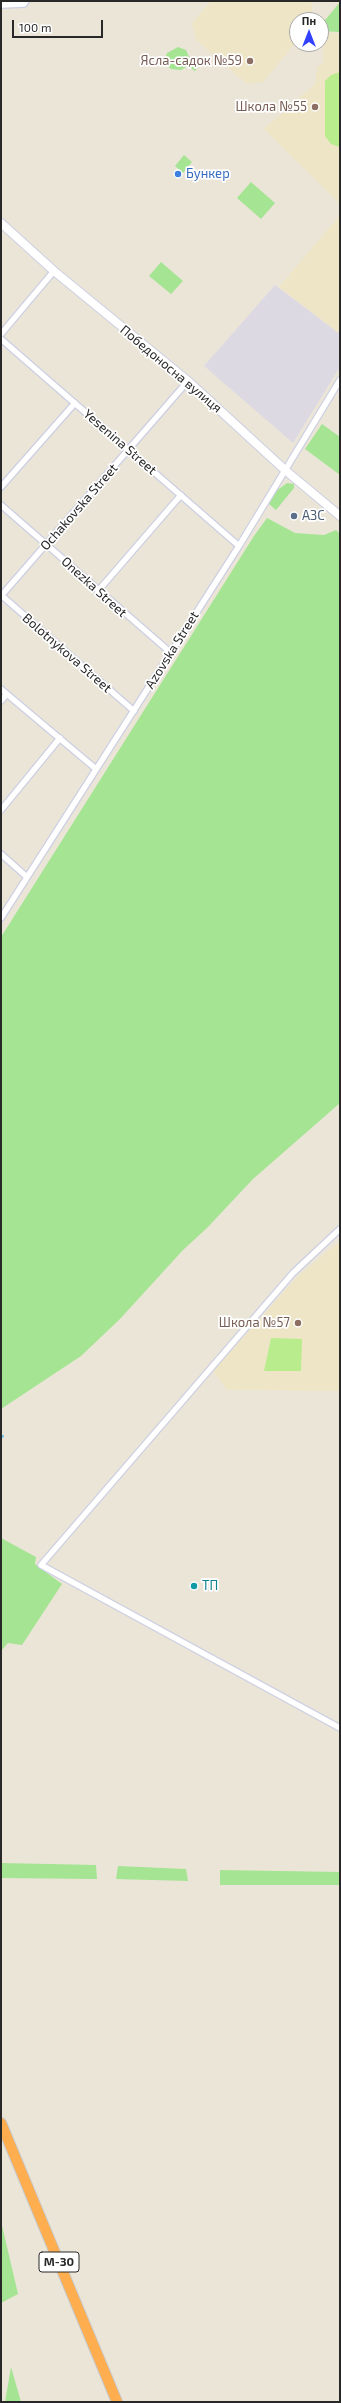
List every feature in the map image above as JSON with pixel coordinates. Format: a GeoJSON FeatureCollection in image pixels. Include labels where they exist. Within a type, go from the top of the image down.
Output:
{"type":"FeatureCollection","features":[{"type":"Feature","properties":{"kind":"highway","name":"М-30"},"geometry":{"type":"LineString","coordinates":[[1,2123],[118,2402]]}},
{"type":"Feature","properties":{"kind":"street"},"geometry":{"type":"LineString","coordinates":[[1,5],[4,1]]}},
{"type":"Feature","properties":{"kind":"street"},"geometry":{"type":"LineString","coordinates":[[1,5],[24,4],[26,1]]}},
{"type":"Feature","properties":{"kind":"street","name":"Победоносна вулиця"},"geometry":{"type":"LineString","coordinates":[[1,223],[54,271],[188,381],[285,470],[340,516]]}},
{"type":"Feature","properties":{"kind":"street"},"geometry":{"type":"LineString","coordinates":[[1,334],[54,271]]}},
{"type":"Feature","properties":{"kind":"street","name":"Yesenina Street"},"geometry":{"type":"LineString","coordinates":[[1,339],[238,546]]}},
{"type":"Feature","properties":{"kind":"street","name":"Azovska Street"},"geometry":{"type":"LineString","coordinates":[[1,918],[238,546],[340,380]]}},
{"type":"Feature","properties":{"kind":"street","name":"Ochakovska Street"},"geometry":{"type":"LineString","coordinates":[[1,596],[188,381]]}},
{"type":"Feature","properties":{"kind":"street"},"geometry":{"type":"LineString","coordinates":[[1,487],[75,403]]}},
{"type":"Feature","properties":{"kind":"street"},"geometry":{"type":"LineString","coordinates":[[98,592],[180,494]]}},
{"type":"Feature","properties":{"kind":"street","name":"Onezka Street"},"geometry":{"type":"LineString","coordinates":[[1,505],[98,592],[170,652]]}},
{"type":"Feature","properties":{"kind":"street","name":"Bolotnykova Street"},"geometry":{"type":"LineString","coordinates":[[1,596],[134,711]]}},
{"type":"Feature","properties":{"kind":"street"},"geometry":{"type":"LineString","coordinates":[[1,689],[96,769]]}},
{"type":"Feature","properties":{"kind":"street"},"geometry":{"type":"LineString","coordinates":[[1,701],[7,694]]}},
{"type":"Feature","properties":{"kind":"street"},"geometry":{"type":"LineString","coordinates":[[1,810],[60,738]]}},
{"type":"Feature","properties":{"kind":"street"},"geometry":{"type":"LineString","coordinates":[[1,854],[27,877]]}},
{"type":"Feature","properties":{"kind":"street"},"geometry":{"type":"LineString","coordinates":[[340,1229],[293,1273],[41,1565],[340,1728]]}},
{"type":"Feature","properties":{"kind":"shaded area","name":"Ясла-садок №59"},"geometry":{"type":"Polygon","coordinates":[[[211,1],[309,1],[312,4],[312,12],[289,12],[289,51],[263,82],[247,84],[196,40],[192,23],[211,1]]]}},
{"type":"Feature","properties":{"kind":"shaded area","name":"Школа №55"},"geometry":{"type":"Polygon","coordinates":[[[329,33],[340,33],[340,204],[264,129],[315,84],[317,67],[323,63],[323,52],[329,52],[329,33]]]}},
{"type":"Feature","properties":{"kind":"shaded area"},"geometry":{"type":"Polygon","coordinates":[[[340,215],[340,334],[279,287],[340,215]]]}},
{"type":"Feature","properties":{"kind":"shaded area"},"geometry":{"type":"Polygon","coordinates":[[[275,285],[340,334],[340,367],[293,443],[204,366],[275,285]]]}},
{"type":"Feature","properties":{"kind":"shaded area","name":"Школа №57"},"geometry":{"type":"Polygon","coordinates":[[[340,1241],[340,1391],[227,1390],[213,1371],[298,1276],[340,1241]]]}},
{"type":"Feature","properties":{"kind":"green space"},"geometry":{"type":"Polygon","coordinates":[[[340,2],[340,32],[329,31],[329,15],[340,2]]]}},
{"type":"Feature","properties":{"kind":"green space"},"geometry":{"type":"Polygon","coordinates":[[[178,47],[186,50],[191,61],[198,67],[195,71],[188,66],[181,70],[171,69],[166,65],[165,58],[167,53],[178,47]]]}},
{"type":"Feature","properties":{"kind":"green space"},"geometry":{"type":"Polygon","coordinates":[[[340,72],[340,147],[331,144],[325,136],[325,81],[331,75],[340,72]]]}},
{"type":"Feature","properties":{"kind":"green space"},"geometry":{"type":"Polygon","coordinates":[[[184,155],[192,162],[183,173],[175,166],[184,155]]]}},
{"type":"Feature","properties":{"kind":"green space"},"geometry":{"type":"Polygon","coordinates":[[[251,182],[275,203],[261,219],[237,198],[251,182]]]}},
{"type":"Feature","properties":{"kind":"green space"},"geometry":{"type":"Polygon","coordinates":[[[161,262],[183,281],[171,294],[149,276],[161,262]]]}},
{"type":"Feature","properties":{"kind":"green space"},"geometry":{"type":"Polygon","coordinates":[[[322,424],[340,437],[340,475],[305,449],[322,424]]]}},
{"type":"Feature","properties":{"kind":"green space"},"geometry":{"type":"Polygon","coordinates":[[[287,483],[294,484],[294,488],[276,510],[269,504],[276,491],[287,483]]]}},
{"type":"Feature","properties":{"kind":"green space"},"geometry":{"type":"Polygon","coordinates":[[[267,518],[295,533],[324,535],[336,530],[340,534],[340,1103],[253,1179],[207,1228],[183,1250],[120,1319],[81,1356],[1,1409],[1,937],[254,536],[267,518]]]}},
{"type":"Feature","properties":{"kind":"green space"},"geometry":{"type":"Polygon","coordinates":[[[271,1338],[302,1339],[301,1371],[264,1371],[271,1338]]]}},
{"type":"Feature","properties":{"kind":"green space"},"geometry":{"type":"Polygon","coordinates":[[[1,1538],[36,1557],[35,1564],[62,1584],[22,1645],[8,1643],[1,1651],[1,1538]]]}},
{"type":"Feature","properties":{"kind":"green space"},"geometry":{"type":"Polygon","coordinates":[[[1,1863],[96,1865],[97,1879],[1,1878],[1,1863]]]}},
{"type":"Feature","properties":{"kind":"green space"},"geometry":{"type":"Polygon","coordinates":[[[118,1866],[186,1869],[188,1881],[116,1879],[118,1866]]]}},
{"type":"Feature","properties":{"kind":"green space"},"geometry":{"type":"Polygon","coordinates":[[[220,1870],[340,1872],[340,1885],[220,1885],[220,1870]]]}},
{"type":"Feature","properties":{"kind":"green space"},"geometry":{"type":"Polygon","coordinates":[[[1,2221],[18,2294],[1,2303],[1,2221]]]}},
{"type":"Feature","properties":{"kind":"green space"},"geometry":{"type":"Polygon","coordinates":[[[11,2367],[21,2402],[5,2402],[11,2367]]]}},
{"type":"Feature","properties":{"kind":"place","name":"Ясла-садок №59"},"geometry":{"type":"Point","coordinates":[250,61]}},
{"type":"Feature","properties":{"kind":"place","name":"Школа №55"},"geometry":{"type":"Point","coordinates":[315,107]}},
{"type":"Feature","properties":{"kind":"place","name":"Бункер"},"geometry":{"type":"Point","coordinates":[178,174]}},
{"type":"Feature","properties":{"kind":"place","name":"АЗС"},"geometry":{"type":"Point","coordinates":[294,516]}},
{"type":"Feature","properties":{"kind":"place","name":"Школа №57"},"geometry":{"type":"Point","coordinates":[298,1323]}},
{"type":"Feature","properties":{"kind":"place","name":"ТП"},"geometry":{"type":"Point","coordinates":[194,1586]}}]}
